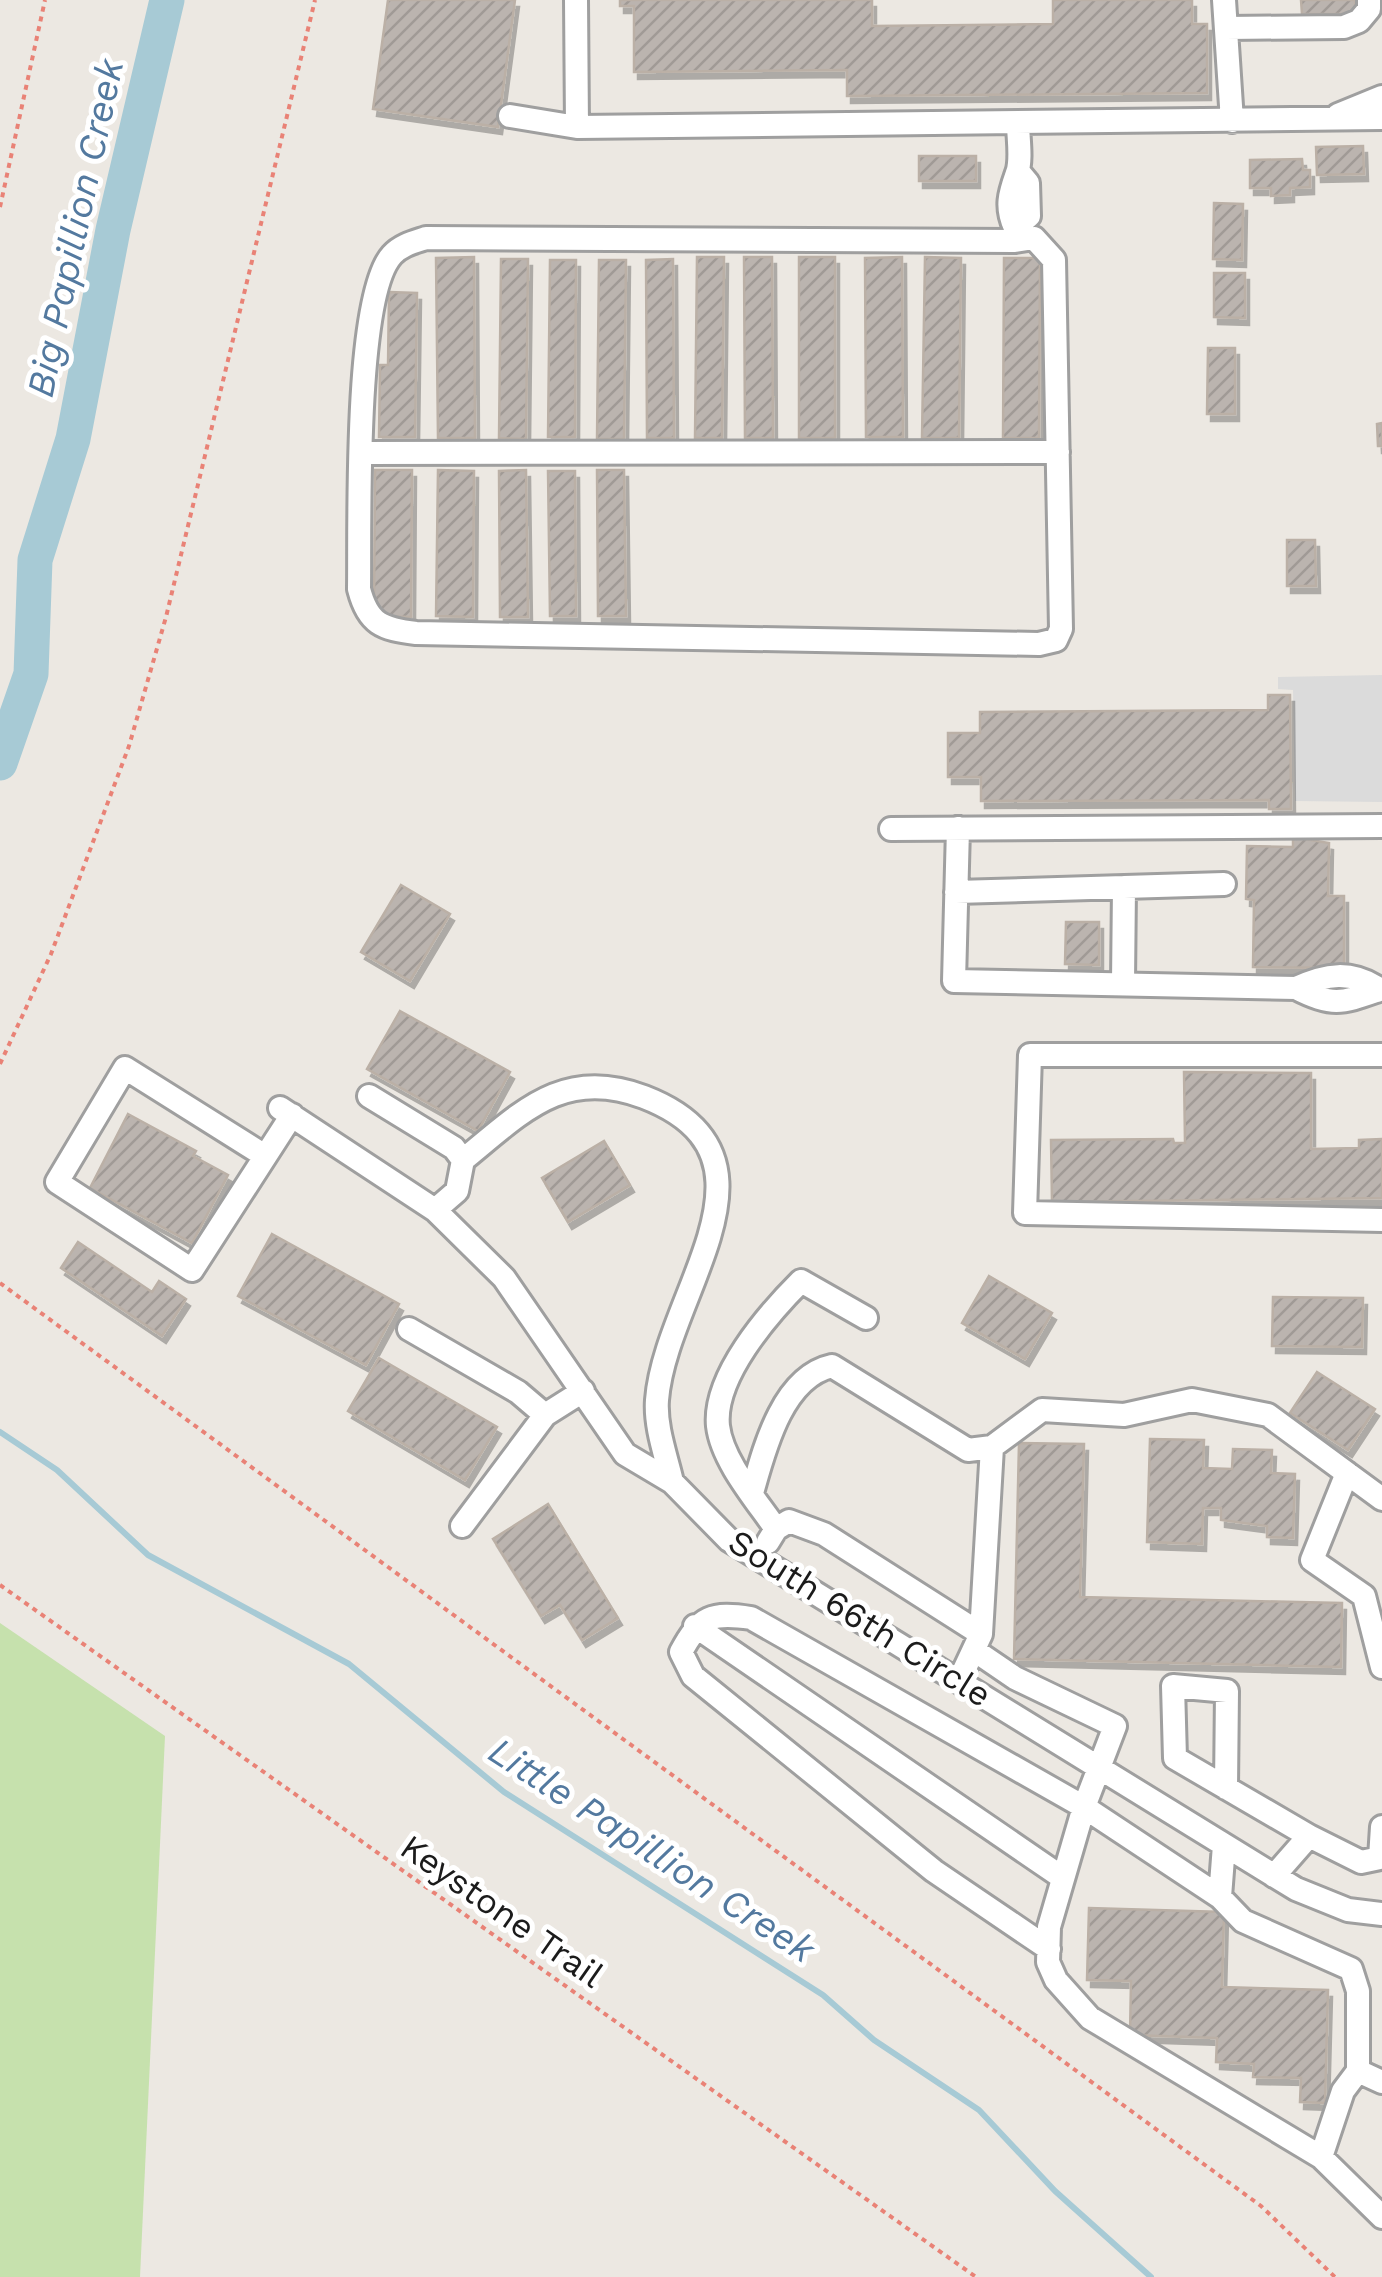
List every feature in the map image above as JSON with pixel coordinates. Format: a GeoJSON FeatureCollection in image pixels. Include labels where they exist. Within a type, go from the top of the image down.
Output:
{"type":"FeatureCollection","features":[{"type":"Feature","properties":{"kind":"street"},"geometry":{"type":"LineString","coordinates":[[576,0],[577,127]]}},
{"type":"Feature","properties":{"kind":"street"},"geometry":{"type":"LineString","coordinates":[[1224,0],[1232,121]]}},
{"type":"Feature","properties":{"kind":"street"},"geometry":{"type":"LineString","coordinates":[[1226,28],[1344,27],[1359,21],[1370,9],[1369,0]]}},
{"type":"Feature","properties":{"kind":"street"},"geometry":{"type":"LineString","coordinates":[[1335,117],[1360,102],[1382,97]]}},
{"type":"Feature","properties":{"kind":"street"},"geometry":{"type":"LineString","coordinates":[[510,116],[577,127],[1382,118]]}},
{"type":"Feature","properties":{"kind":"street"},"geometry":{"type":"LineString","coordinates":[[1015,234],[1009,213],[1010,183],[1018,172],[1018,122]]}},
{"type":"Feature","properties":{"kind":"street"},"geometry":{"type":"LineString","coordinates":[[1015,234],[1034,238],[1054,260],[1061,629],[1056,640],[1039,644],[383,629],[364,610],[359,589],[362,452],[371,318],[383,270],[403,246],[426,238],[1015,234]]}},
{"type":"Feature","properties":{"kind":"street"},"geometry":{"type":"LineString","coordinates":[[362,452],[1058,452]]}},
{"type":"Feature","properties":{"kind":"street"},"geometry":{"type":"LineString","coordinates":[[891,829],[1382,826]]}},
{"type":"Feature","properties":{"kind":"street"},"geometry":{"type":"LineString","coordinates":[[958,828],[954,981],[1296,988],[1323,976],[1360,976],[1380,989]]}},
{"type":"Feature","properties":{"kind":"street"},"geometry":{"type":"LineString","coordinates":[[956,892],[1224,884]]}},
{"type":"Feature","properties":{"kind":"street"},"geometry":{"type":"LineString","coordinates":[[1123,982],[1124,887]]}},
{"type":"Feature","properties":{"kind":"street"},"geometry":{"type":"LineString","coordinates":[[1382,1055],[1030,1055],[1025,1213],[1382,1220]]}},
{"type":"Feature","properties":{"kind":"street"},"geometry":{"type":"LineString","coordinates":[[125,1068],[265,1156],[192,1270],[57,1182],[125,1068]]}},
{"type":"Feature","properties":{"kind":"street"},"geometry":{"type":"LineString","coordinates":[[435,1210],[457,1192],[463,1160],[532,1103],[562,1089],[627,1091],[673,1108],[706,1136],[718,1167],[720,1201],[669,1345],[657,1399],[672,1482]]}},
{"type":"Feature","properties":{"kind":"street"},"geometry":{"type":"LineString","coordinates":[[369,1096],[454,1148],[463,1160]]}},
{"type":"Feature","properties":{"kind":"street","name":"South 66th Circle"},"geometry":{"type":"LineString","coordinates":[[265,1156],[286,1111],[435,1210],[504,1278],[625,1454],[672,1482],[730,1540],[1274,1876],[1324,1902],[1382,1914]]}},
{"type":"Feature","properties":{"kind":"street"},"geometry":{"type":"LineString","coordinates":[[776,1529],[718,1430],[719,1394],[770,1312],[801,1281],[866,1318]]}},
{"type":"Feature","properties":{"kind":"street"},"geometry":{"type":"LineString","coordinates":[[409,1329],[518,1392],[545,1415]]}},
{"type":"Feature","properties":{"kind":"street"},"geometry":{"type":"LineString","coordinates":[[752,1493],[764,1450],[784,1407],[814,1370],[832,1366],[968,1450],[992,1447],[1042,1410],[1124,1415],[1192,1400],[1268,1415],[1382,1499]]}},
{"type":"Feature","properties":{"kind":"street"},"geometry":{"type":"LineString","coordinates":[[462,1526],[545,1415],[583,1390]]}},
{"type":"Feature","properties":{"kind":"street"},"geometry":{"type":"LineString","coordinates":[[960,1682],[978,1642],[992,1447]]}},
{"type":"Feature","properties":{"kind":"street"},"geometry":{"type":"LineString","coordinates":[[1347,1473],[1312,1560],[1364,1596],[1382,1667]]}},
{"type":"Feature","properties":{"kind":"street"},"geometry":{"type":"LineString","coordinates":[[759,1558],[776,1529],[789,1522],[824,1534],[978,1642],[1015,1678],[1116,1726],[1097,1767],[1050,1927],[1049,1949],[1056,1980],[1090,2018],[1321,2157],[1382,2216]]}},
{"type":"Feature","properties":{"kind":"street"},"geometry":{"type":"LineString","coordinates":[[1049,1949],[934,1871],[692,1676],[681,1652],[694,1626],[722,1614],[751,1618],[1084,1807],[1220,1897],[1243,1921],[1351,1969],[1358,1991],[1358,2072],[1343,2091],[1321,2157]]}},
{"type":"Feature","properties":{"kind":"street"},"geometry":{"type":"LineString","coordinates":[[694,1626],[1063,1878]]}},
{"type":"Feature","properties":{"kind":"street"},"geometry":{"type":"LineString","coordinates":[[1226,1788],[1361,1862],[1380,1858],[1382,1827]]}},
{"type":"Feature","properties":{"kind":"street"},"geometry":{"type":"LineString","coordinates":[[1274,1876],[1309,1836]]}},
{"type":"Feature","properties":{"kind":"street"},"geometry":{"type":"LineString","coordinates":[[1220,1897],[1224,1845]]}},
{"type":"Feature","properties":{"kind":"street"},"geometry":{"type":"LineString","coordinates":[[1358,2072],[1382,2082]]}},
{"type":"Feature","properties":{"kind":"path"},"geometry":{"type":"LineString","coordinates":[[0,208],[45,0]]}},
{"type":"Feature","properties":{"kind":"path"},"geometry":{"type":"LineString","coordinates":[[0,1064],[51,954],[129,746],[180,561],[316,0]]}},
{"type":"Feature","properties":{"kind":"path"},"geometry":{"type":"LineString","coordinates":[[0,1284],[1261,2206],[1335,2277]]}},
{"type":"Feature","properties":{"kind":"path","name":"Keystone Trail"},"geometry":{"type":"LineString","coordinates":[[0,1585],[976,2277]]}},
{"type":"Feature","properties":{"kind":"green space"},"geometry":{"type":"Polygon","coordinates":[[[0,1623],[165,1736],[140,2277],[0,2277],[0,1623]]]}},
{"type":"Feature","properties":{"kind":"shaded area"},"geometry":{"type":"Polygon","coordinates":[[[1382,675],[1382,802],[1295,801],[1293,690],[1278,689],[1278,677],[1382,675]]]}},
{"type":"Feature","properties":{"kind":"building"},"geometry":{"type":"Polygon","coordinates":[[[388,0],[515,0],[498,127],[373,109],[388,0]]]}},
{"type":"Feature","properties":{"kind":"building"},"geometry":{"type":"Polygon","coordinates":[[[620,0],[872,0],[872,26],[1053,24],[1053,0],[1192,0],[1192,24],[1207,24],[1207,93],[847,96],[847,70],[634,72],[634,6],[620,6],[620,0]]]}},
{"type":"Feature","properties":{"kind":"building"},"geometry":{"type":"Polygon","coordinates":[[[1301,0],[1355,0],[1355,14],[1302,14],[1301,0]]]}},
{"type":"Feature","properties":{"kind":"building"},"geometry":{"type":"Polygon","coordinates":[[[1363,146],[1364,174],[1317,175],[1316,147],[1363,146]]]}},
{"type":"Feature","properties":{"kind":"building"},"geometry":{"type":"Polygon","coordinates":[[[919,156],[976,156],[976,181],[919,181],[919,156]]]}},
{"type":"Feature","properties":{"kind":"building"},"geometry":{"type":"Polygon","coordinates":[[[1302,159],[1303,170],[1310,170],[1310,187],[1290,188],[1290,195],[1271,196],[1271,188],[1250,188],[1250,160],[1302,159]]]}},
{"type":"Feature","properties":{"kind":"building"},"geometry":{"type":"Polygon","coordinates":[[[1214,203],[1243,204],[1242,260],[1213,259],[1214,203]]]}},
{"type":"Feature","properties":{"kind":"building"},"geometry":{"type":"Polygon","coordinates":[[[474,257],[475,438],[438,438],[436,258],[474,257]]]}},
{"type":"Feature","properties":{"kind":"building"},"geometry":{"type":"Polygon","coordinates":[[[697,257],[724,257],[722,438],[695,438],[697,257]]]}},
{"type":"Feature","properties":{"kind":"building"},"geometry":{"type":"Polygon","coordinates":[[[744,257],[772,257],[773,438],[745,438],[744,257]]]}},
{"type":"Feature","properties":{"kind":"building"},"geometry":{"type":"Polygon","coordinates":[[[799,257],[835,257],[835,438],[799,438],[799,257]]]}},
{"type":"Feature","properties":{"kind":"building"},"geometry":{"type":"Polygon","coordinates":[[[902,257],[903,437],[866,437],[865,258],[902,257]]]}},
{"type":"Feature","properties":{"kind":"building"},"geometry":{"type":"Polygon","coordinates":[[[925,257],[961,258],[959,438],[922,438],[925,257]]]}},
{"type":"Feature","properties":{"kind":"building"},"geometry":{"type":"Polygon","coordinates":[[[1004,258],[1040,258],[1039,438],[1003,438],[1004,258]]]}},
{"type":"Feature","properties":{"kind":"building"},"geometry":{"type":"Polygon","coordinates":[[[501,259],[528,259],[526,439],[499,438],[501,259]]]}},
{"type":"Feature","properties":{"kind":"building"},"geometry":{"type":"Polygon","coordinates":[[[673,259],[674,438],[647,438],[646,260],[673,259]]]}},
{"type":"Feature","properties":{"kind":"building"},"geometry":{"type":"Polygon","coordinates":[[[550,260],[576,260],[575,437],[548,437],[550,260]]]}},
{"type":"Feature","properties":{"kind":"building"},"geometry":{"type":"Polygon","coordinates":[[[599,260],[626,260],[624,439],[597,439],[599,260]]]}},
{"type":"Feature","properties":{"kind":"building"},"geometry":{"type":"Polygon","coordinates":[[[1214,273],[1245,273],[1245,318],[1214,317],[1214,273]]]}},
{"type":"Feature","properties":{"kind":"building"},"geometry":{"type":"Polygon","coordinates":[[[389,292],[417,293],[415,437],[379,437],[380,365],[388,365],[389,292]]]}},
{"type":"Feature","properties":{"kind":"building"},"geometry":{"type":"Polygon","coordinates":[[[1208,348],[1235,348],[1235,414],[1207,414],[1208,348]]]}},
{"type":"Feature","properties":{"kind":"building"},"geometry":{"type":"Polygon","coordinates":[[[1382,423],[1382,446],[1378,446],[1377,424],[1382,423]]]}},
{"type":"Feature","properties":{"kind":"building"},"geometry":{"type":"Polygon","coordinates":[[[375,470],[412,470],[411,617],[374,616],[375,470]]]}},
{"type":"Feature","properties":{"kind":"building"},"geometry":{"type":"Polygon","coordinates":[[[438,470],[474,471],[473,617],[436,616],[438,470]]]}},
{"type":"Feature","properties":{"kind":"building"},"geometry":{"type":"Polygon","coordinates":[[[526,470],[528,617],[500,617],[499,471],[526,470]]]}},
{"type":"Feature","properties":{"kind":"building"},"geometry":{"type":"Polygon","coordinates":[[[597,470],[624,470],[626,616],[598,616],[597,470]]]}},
{"type":"Feature","properties":{"kind":"building"},"geometry":{"type":"Polygon","coordinates":[[[548,471],[575,471],[576,616],[550,616],[548,471]]]}},
{"type":"Feature","properties":{"kind":"building"},"geometry":{"type":"Polygon","coordinates":[[[1287,540],[1315,540],[1316,586],[1287,586],[1287,540]]]}},
{"type":"Feature","properties":{"kind":"building"},"geometry":{"type":"Polygon","coordinates":[[[1268,695],[1290,695],[1291,809],[1269,809],[1269,800],[981,801],[981,777],[948,777],[948,733],[980,733],[980,712],[1268,710],[1268,695]]]}},
{"type":"Feature","properties":{"kind":"building"},"geometry":{"type":"Polygon","coordinates":[[[1293,837],[1329,843],[1328,896],[1344,896],[1344,968],[1253,967],[1254,900],[1246,899],[1247,846],[1293,847],[1293,837]]]}},
{"type":"Feature","properties":{"kind":"building"},"geometry":{"type":"Polygon","coordinates":[[[401,885],[450,914],[410,981],[361,952],[401,885]]]}},
{"type":"Feature","properties":{"kind":"building"},"geometry":{"type":"Polygon","coordinates":[[[1066,922],[1099,922],[1099,965],[1065,964],[1066,922]]]}},
{"type":"Feature","properties":{"kind":"building"},"geometry":{"type":"Polygon","coordinates":[[[400,1011],[510,1072],[478,1131],[367,1069],[400,1011]]]}},
{"type":"Feature","properties":{"kind":"building"},"geometry":{"type":"Polygon","coordinates":[[[1184,1072],[1311,1073],[1311,1149],[1359,1148],[1359,1140],[1382,1139],[1382,1198],[1052,1202],[1051,1140],[1173,1139],[1174,1143],[1185,1143],[1184,1072]]]}},
{"type":"Feature","properties":{"kind":"building"},"geometry":{"type":"Polygon","coordinates":[[[128,1114],[196,1151],[193,1156],[228,1175],[192,1243],[90,1188],[128,1114]]]}},
{"type":"Feature","properties":{"kind":"building"},"geometry":{"type":"Polygon","coordinates":[[[604,1141],[630,1185],[568,1222],[542,1178],[604,1141]]]}},
{"type":"Feature","properties":{"kind":"building"},"geometry":{"type":"Polygon","coordinates":[[[272,1234],[399,1304],[366,1365],[238,1296],[272,1234]]]}},
{"type":"Feature","properties":{"kind":"building"},"geometry":{"type":"Polygon","coordinates":[[[78,1242],[152,1292],[159,1281],[186,1299],[162,1336],[61,1268],[78,1242]]]}},
{"type":"Feature","properties":{"kind":"building"},"geometry":{"type":"Polygon","coordinates":[[[989,1276],[1052,1313],[1025,1359],[962,1323],[989,1276]]]}},
{"type":"Feature","properties":{"kind":"building"},"geometry":{"type":"Polygon","coordinates":[[[1273,1297],[1363,1298],[1362,1347],[1272,1346],[1273,1297]]]}},
{"type":"Feature","properties":{"kind":"building"},"geometry":{"type":"Polygon","coordinates":[[[379,1358],[497,1427],[465,1480],[348,1411],[379,1358]]]}},
{"type":"Feature","properties":{"kind":"building"},"geometry":{"type":"Polygon","coordinates":[[[1317,1372],[1375,1409],[1348,1450],[1290,1413],[1317,1372]]]}},
{"type":"Feature","properties":{"kind":"building"},"geometry":{"type":"Polygon","coordinates":[[[1150,1439],[1204,1440],[1203,1468],[1232,1469],[1233,1449],[1272,1450],[1271,1473],[1295,1474],[1293,1538],[1267,1537],[1267,1526],[1221,1520],[1221,1508],[1203,1508],[1202,1544],[1147,1542],[1150,1439]]]}},
{"type":"Feature","properties":{"kind":"building"},"geometry":{"type":"Polygon","coordinates":[[[1019,1443],[1084,1444],[1080,1597],[1342,1603],[1341,1667],[1014,1659],[1019,1443]]]}},
{"type":"Feature","properties":{"kind":"building"},"geometry":{"type":"Polygon","coordinates":[[[548,1504],[618,1618],[582,1640],[560,1605],[541,1616],[493,1539],[548,1504]]]}},
{"type":"Feature","properties":{"kind":"building"},"geometry":{"type":"Polygon","coordinates":[[[1089,1908],[1224,1912],[1222,1987],[1328,1990],[1325,2103],[1300,2102],[1301,2078],[1253,2077],[1254,2064],[1216,2062],[1217,2038],[1130,2035],[1131,1981],[1087,1980],[1089,1908]]]}},
{"type":"Feature","properties":{"kind":"waterway","name":"Big Papillion Creek"},"geometry":{"type":"LineString","coordinates":[[0,763],[31,674],[35,560],[73,439],[113,230],[167,0]]}},
{"type":"Feature","properties":{"kind":"waterway","name":"Little Papillion Creek"},"geometry":{"type":"LineString","coordinates":[[0,1432],[57,1470],[148,1555],[349,1664],[504,1792],[823,1995],[874,2040],[979,2110],[1055,2191],[1151,2277]]}}]}
